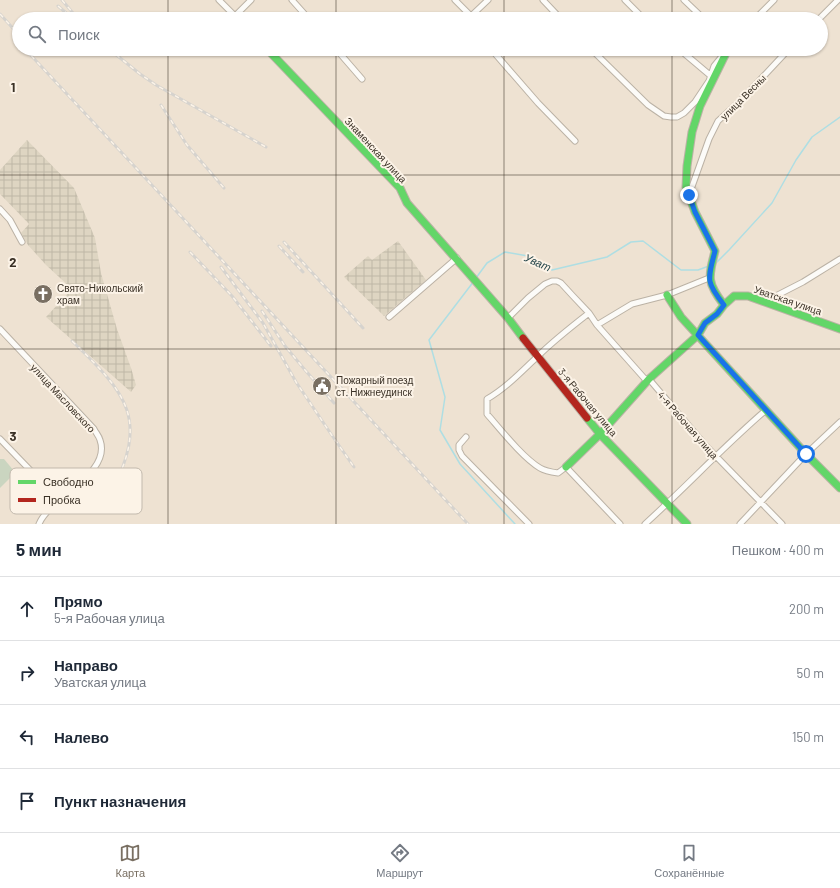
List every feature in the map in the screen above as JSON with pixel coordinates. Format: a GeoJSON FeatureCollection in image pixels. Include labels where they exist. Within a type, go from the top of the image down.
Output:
{"type":"FeatureCollection","features":[{"type":"Feature","properties":{"kind":"street"},"geometry":{"type":"LineString","coordinates":[[219,0],[231,12]]}},
{"type":"Feature","properties":{"kind":"street"},"geometry":{"type":"LineString","coordinates":[[240,12],[251,0]]}},
{"type":"Feature","properties":{"kind":"street"},"geometry":{"type":"LineString","coordinates":[[292,0],[303,12]]}},
{"type":"Feature","properties":{"kind":"street"},"geometry":{"type":"LineString","coordinates":[[455,0],[466,12]]}},
{"type":"Feature","properties":{"kind":"street"},"geometry":{"type":"LineString","coordinates":[[477,12],[488,0]]}},
{"type":"Feature","properties":{"kind":"street"},"geometry":{"type":"LineString","coordinates":[[543,0],[554,12]]}},
{"type":"Feature","properties":{"kind":"street"},"geometry":{"type":"LineString","coordinates":[[625,0],[637,12]]}},
{"type":"Feature","properties":{"kind":"street"},"geometry":{"type":"LineString","coordinates":[[684,0],[697,12]]}},
{"type":"Feature","properties":{"kind":"street"},"geometry":{"type":"LineString","coordinates":[[762,12],[774,0]]}},
{"type":"Feature","properties":{"kind":"street"},"geometry":{"type":"LineString","coordinates":[[826,12],[838,0]]}},
{"type":"Feature","properties":{"kind":"street","name":"Знаменская улица"},"geometry":{"type":"LineString","coordinates":[[274,56],[400,188],[407,203],[481,287]]}},
{"type":"Feature","properties":{"kind":"street"},"geometry":{"type":"LineString","coordinates":[[342,56],[362,79]]}},
{"type":"Feature","properties":{"kind":"street"},"geometry":{"type":"LineString","coordinates":[[497,56],[538,103],[575,141]]}},
{"type":"Feature","properties":{"kind":"street"},"geometry":{"type":"LineString","coordinates":[[598,56],[648,105],[664,116],[677,117],[684,113],[695,102],[711,76],[714,66],[722,56]]}},
{"type":"Feature","properties":{"kind":"street"},"geometry":{"type":"LineString","coordinates":[[687,56],[711,76]]}},
{"type":"Feature","properties":{"kind":"street"},"geometry":{"type":"LineString","coordinates":[[724,305],[713,291],[709,278],[715,251],[695,212],[686,187],[687,166],[692,132],[700,106],[725,56]]}},
{"type":"Feature","properties":{"kind":"street","name":"улица Весны"},"geometry":{"type":"LineString","coordinates":[[689,195],[709,139],[718,122],[782,56]]}},
{"type":"Feature","properties":{"kind":"street"},"geometry":{"type":"LineString","coordinates":[[0,208],[10,220],[22,242]]}},
{"type":"Feature","properties":{"kind":"street"},"geometry":{"type":"LineString","coordinates":[[389,317],[457,258]]}},
{"type":"Feature","properties":{"kind":"street"},"geometry":{"type":"LineString","coordinates":[[764,302],[803,282],[840,259]]}},
{"type":"Feature","properties":{"kind":"street"},"geometry":{"type":"LineString","coordinates":[[597,325],[632,304],[667,295],[709,278]]}},
{"type":"Feature","properties":{"kind":"street","name":"4-я Рабочая улица"},"geometry":{"type":"LineString","coordinates":[[508,318],[545,284],[552,281],[561,283],[589,313],[597,325],[645,379],[649,379],[715,456],[782,524]]}},
{"type":"Feature","properties":{"kind":"street","name":"3-я Рабочая улица"},"geometry":{"type":"LineString","coordinates":[[481,287],[508,318],[537,357],[600,434],[687,524]]}},
{"type":"Feature","properties":{"kind":"street"},"geometry":{"type":"LineString","coordinates":[[667,295],[681,317],[806,454],[840,488]]}},
{"type":"Feature","properties":{"kind":"street","name":"Уватская улица"},"geometry":{"type":"LineString","coordinates":[[566,466],[600,434],[649,379],[698,335],[705,323],[717,314],[734,296],[748,296],[840,329]]}},
{"type":"Feature","properties":{"kind":"street"},"geometry":{"type":"LineString","coordinates":[[589,313],[564,332],[523,372],[496,394],[487,399],[487,414],[530,461],[547,471],[558,473],[566,466],[620,524]]}},
{"type":"Feature","properties":{"kind":"street","name":"улица Масловского"},"geometry":{"type":"LineString","coordinates":[[0,329],[94,429],[100,441],[101,450],[99,460],[94,468]]}},
{"type":"Feature","properties":{"kind":"street"},"geometry":{"type":"LineString","coordinates":[[644,524],[668,503],[715,456],[766,410]]}},
{"type":"Feature","properties":{"kind":"street"},"geometry":{"type":"LineString","coordinates":[[740,524],[806,454],[840,422]]}},
{"type":"Feature","properties":{"kind":"street"},"geometry":{"type":"LineString","coordinates":[[466,437],[459,445],[459,450],[462,456],[529,524]]}},
{"type":"Feature","properties":{"kind":"street"},"geometry":{"type":"LineString","coordinates":[[0,439],[28,468]]}},
{"type":"Feature","properties":{"kind":"street","name":"улица Масловского"},"geometry":{"type":"LineString","coordinates":[[39,524],[45,514]]}},
{"type":"Feature","properties":{"kind":"shaded area"},"geometry":{"type":"Polygon","coordinates":[[[27,140],[74,188],[95,238],[101,273],[117,329],[136,385],[131,392],[46,317],[72,289],[46,265],[28,245],[21,233],[29,224],[0,194],[0,170],[27,140]]]}},
{"type":"Feature","properties":{"kind":"shaded area"},"geometry":{"type":"Polygon","coordinates":[[[398,241],[426,280],[384,316],[344,277],[368,256],[372,260],[398,241]]]}},
{"type":"Feature","properties":{"kind":"green space"},"geometry":{"type":"Polygon","coordinates":[[[0,459],[4,459],[12,468],[10,468],[10,478],[0,488],[0,459]]]}},
{"type":"Feature","properties":{"kind":"waterway","name":"Уват"},"geometry":{"type":"LineString","coordinates":[[715,264],[772,203],[796,160],[812,137],[840,117]]}},
{"type":"Feature","properties":{"kind":"waterway","name":"Уват"},"geometry":{"type":"LineString","coordinates":[[476,278],[487,263],[505,252],[528,256],[552,270],[607,257],[631,242],[643,241],[681,270],[698,270],[709,266]]}},
{"type":"Feature","properties":{"kind":"waterway","name":"Уват"},"geometry":{"type":"LineString","coordinates":[[474,281],[429,340],[445,397],[440,430],[460,464],[515,524]]}},
{"type":"Feature","properties":{"kind":"railway"},"geometry":{"type":"LineString","coordinates":[[62,0],[72,12]]}},
{"type":"Feature","properties":{"kind":"railway"},"geometry":{"type":"LineString","coordinates":[[58,6],[65,12]]}},
{"type":"Feature","properties":{"kind":"railway"},"geometry":{"type":"LineString","coordinates":[[0,14],[12,27]]}},
{"type":"Feature","properties":{"kind":"railway"},"geometry":{"type":"LineString","coordinates":[[32,56],[468,524]]}},
{"type":"Feature","properties":{"kind":"railway"},"geometry":{"type":"LineString","coordinates":[[118,56],[156,85],[266,147]]}},
{"type":"Feature","properties":{"kind":"railway"},"geometry":{"type":"LineString","coordinates":[[161,105],[187,145],[224,188]]}},
{"type":"Feature","properties":{"kind":"railway"},"geometry":{"type":"LineString","coordinates":[[284,242],[363,328]]}},
{"type":"Feature","properties":{"kind":"railway"},"geometry":{"type":"LineString","coordinates":[[279,246],[303,272]]}},
{"type":"Feature","properties":{"kind":"railway"},"geometry":{"type":"LineString","coordinates":[[190,252],[232,296],[271,346]]}},
{"type":"Feature","properties":{"kind":"railway"},"geometry":{"type":"LineString","coordinates":[[221,267],[263,323],[296,382],[354,467]]}},
{"type":"Feature","properties":{"kind":"railway"},"geometry":{"type":"LineString","coordinates":[[262,311],[285,346],[334,403]]}},
{"type":"Feature","properties":{"kind":"railway"},"geometry":{"type":"LineString","coordinates":[[72,341],[107,377],[119,393],[127,409],[130,427],[129,446],[122,468]]}},
{"type":"Feature","properties":{"kind":"traffic: fast"},"geometry":{"type":"LineString","coordinates":[[274,56],[400,188],[407,203],[508,318],[523,338]]}},
{"type":"Feature","properties":{"kind":"traffic: fast"},"geometry":{"type":"LineString","coordinates":[[724,305],[714,291],[710,280],[715,251],[695,212],[686,187],[687,166],[692,132],[700,106],[725,56]]}},
{"type":"Feature","properties":{"kind":"traffic: fast"},"geometry":{"type":"LineString","coordinates":[[667,295],[681,317],[806,454],[840,488]]}},
{"type":"Feature","properties":{"kind":"traffic: fast"},"geometry":{"type":"LineString","coordinates":[[566,467],[600,434],[649,379],[698,335],[705,323],[717,314],[734,296],[748,296],[840,329]]}},
{"type":"Feature","properties":{"kind":"traffic: fast"},"geometry":{"type":"LineString","coordinates":[[587,418],[600,434],[687,524]]}},
{"type":"Feature","properties":{"kind":"traffic: jam"},"geometry":{"type":"LineString","coordinates":[[523,338],[587,418]]}},
{"type":"Feature","properties":{"kind":"place","name":"Свято-Никольский храм"},"geometry":{"type":"Point","coordinates":[43,294]}},
{"type":"Feature","properties":{"kind":"place","name":"Пожарный поезд ст. Нижнеудинск"},"geometry":{"type":"Point","coordinates":[322,386]}},
{"type":"Feature","properties":{"kind":"route"},"geometry":{"type":"LineString","coordinates":[[689,195],[695,212],[709,242],[715,251],[709,278],[713,291],[724,305],[717,314],[705,323],[698,335],[806,454]]}}]}
